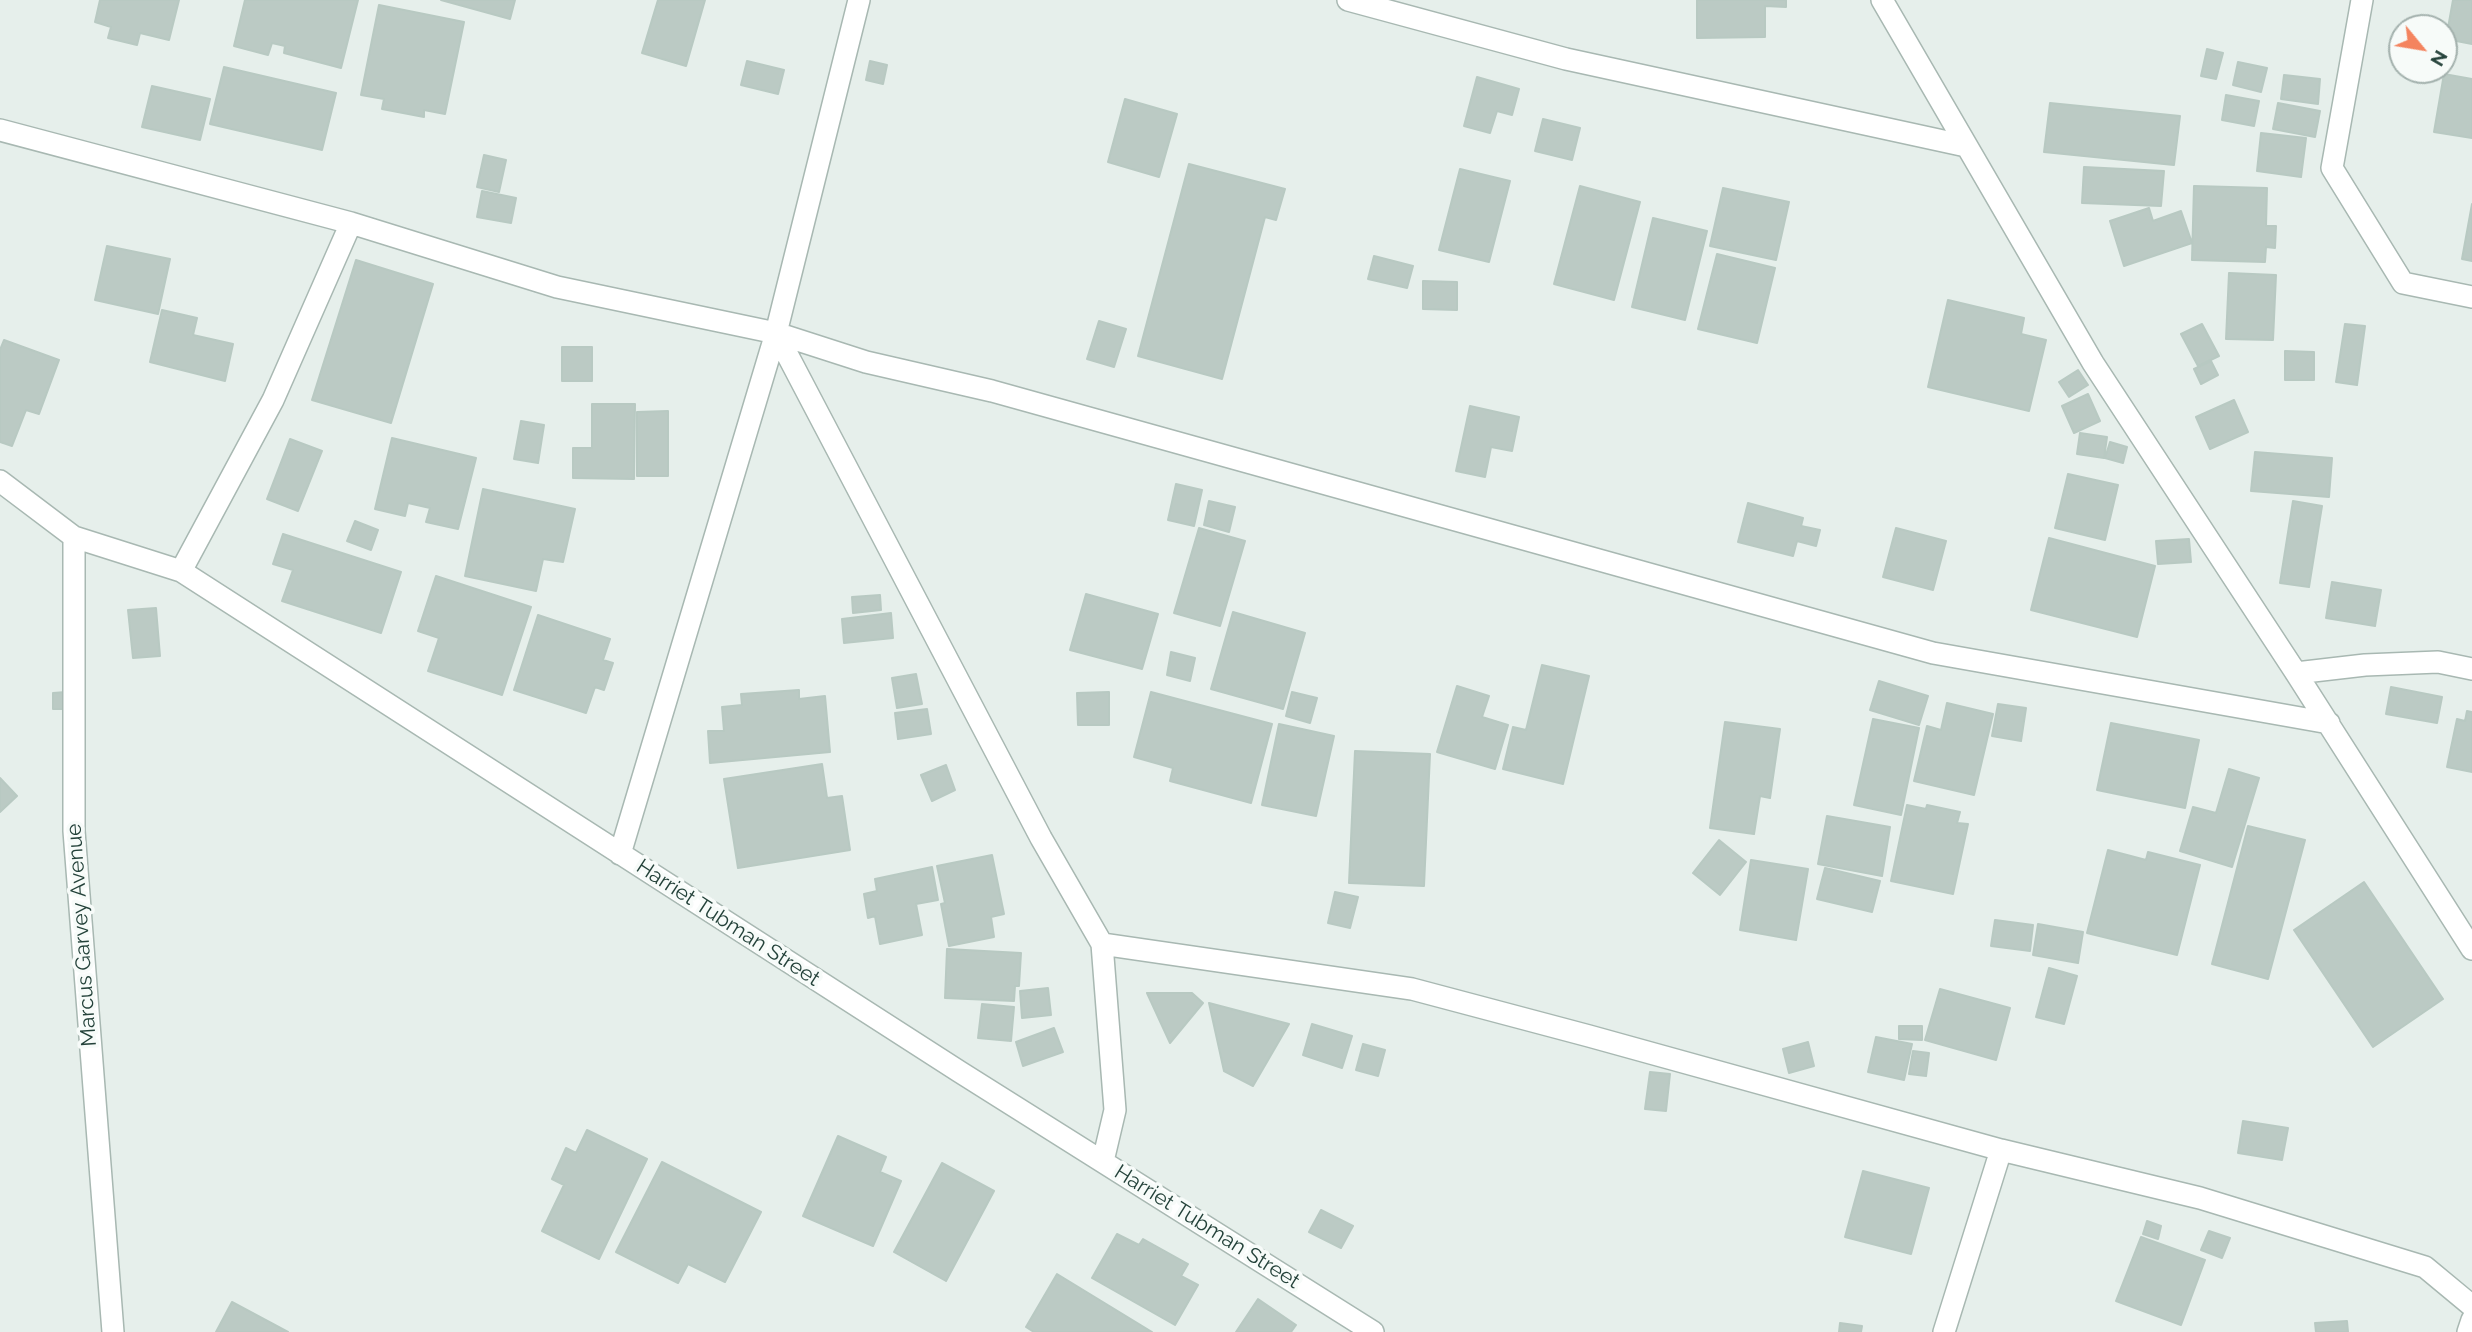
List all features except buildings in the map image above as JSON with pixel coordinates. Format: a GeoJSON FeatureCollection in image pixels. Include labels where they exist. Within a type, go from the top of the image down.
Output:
{"type":"FeatureCollection","features":[{"type":"Feature","properties":{"kind":"street"},"geometry":{"type":"LineString","coordinates":[[620,854],[776,333],[859,0]]}},
{"type":"Feature","properties":{"kind":"street"},"geometry":{"type":"LineString","coordinates":[[1882,0],[2093,363],[2329,723],[2472,949]]}},
{"type":"Feature","properties":{"kind":"street"},"geometry":{"type":"LineString","coordinates":[[2362,0],[2332,168],[2403,283],[2472,297]]}},
{"type":"Feature","properties":{"kind":"street"},"geometry":{"type":"LineString","coordinates":[[1358,1],[1566,59],[1966,146]]}},
{"type":"Feature","properties":{"kind":"street"},"geometry":{"type":"LineString","coordinates":[[0,130],[351,223],[557,287],[776,333],[866,362],[992,391],[1933,653],[2329,723]]}},
{"type":"Feature","properties":{"kind":"street"},"geometry":{"type":"LineString","coordinates":[[181,571],[273,400],[351,223]]}},
{"type":"Feature","properties":{"kind":"street"},"geometry":{"type":"LineString","coordinates":[[776,333],[1034,826],[1102,944],[1115,1110],[1103,1161]]}},
{"type":"Feature","properties":{"kind":"street","name":"Harriet Tubman Street"},"geometry":{"type":"LineString","coordinates":[[0,481],[74,537],[181,571],[620,854],[1373,1332]]}},
{"type":"Feature","properties":{"kind":"street","name":"Marcus Garvey Avenue"},"geometry":{"type":"LineString","coordinates":[[74,537],[74,831],[113,1332]]}},
{"type":"Feature","properties":{"kind":"street"},"geometry":{"type":"LineString","coordinates":[[2296,673],[2365,665],[2438,662],[2472,669]]}},
{"type":"Feature","properties":{"kind":"street"},"geometry":{"type":"LineString","coordinates":[[1102,944],[1412,989],[2001,1150],[2200,1198],[2425,1267],[2472,1306]]}},
{"type":"Feature","properties":{"kind":"street"},"geometry":{"type":"LineString","coordinates":[[1944,1332],[2001,1150]]}},
{"type":"Feature","properties":{"kind":"street"},"geometry":{"type":"LineString","coordinates":[[2468,1332],[2472,1321]]}}]}
